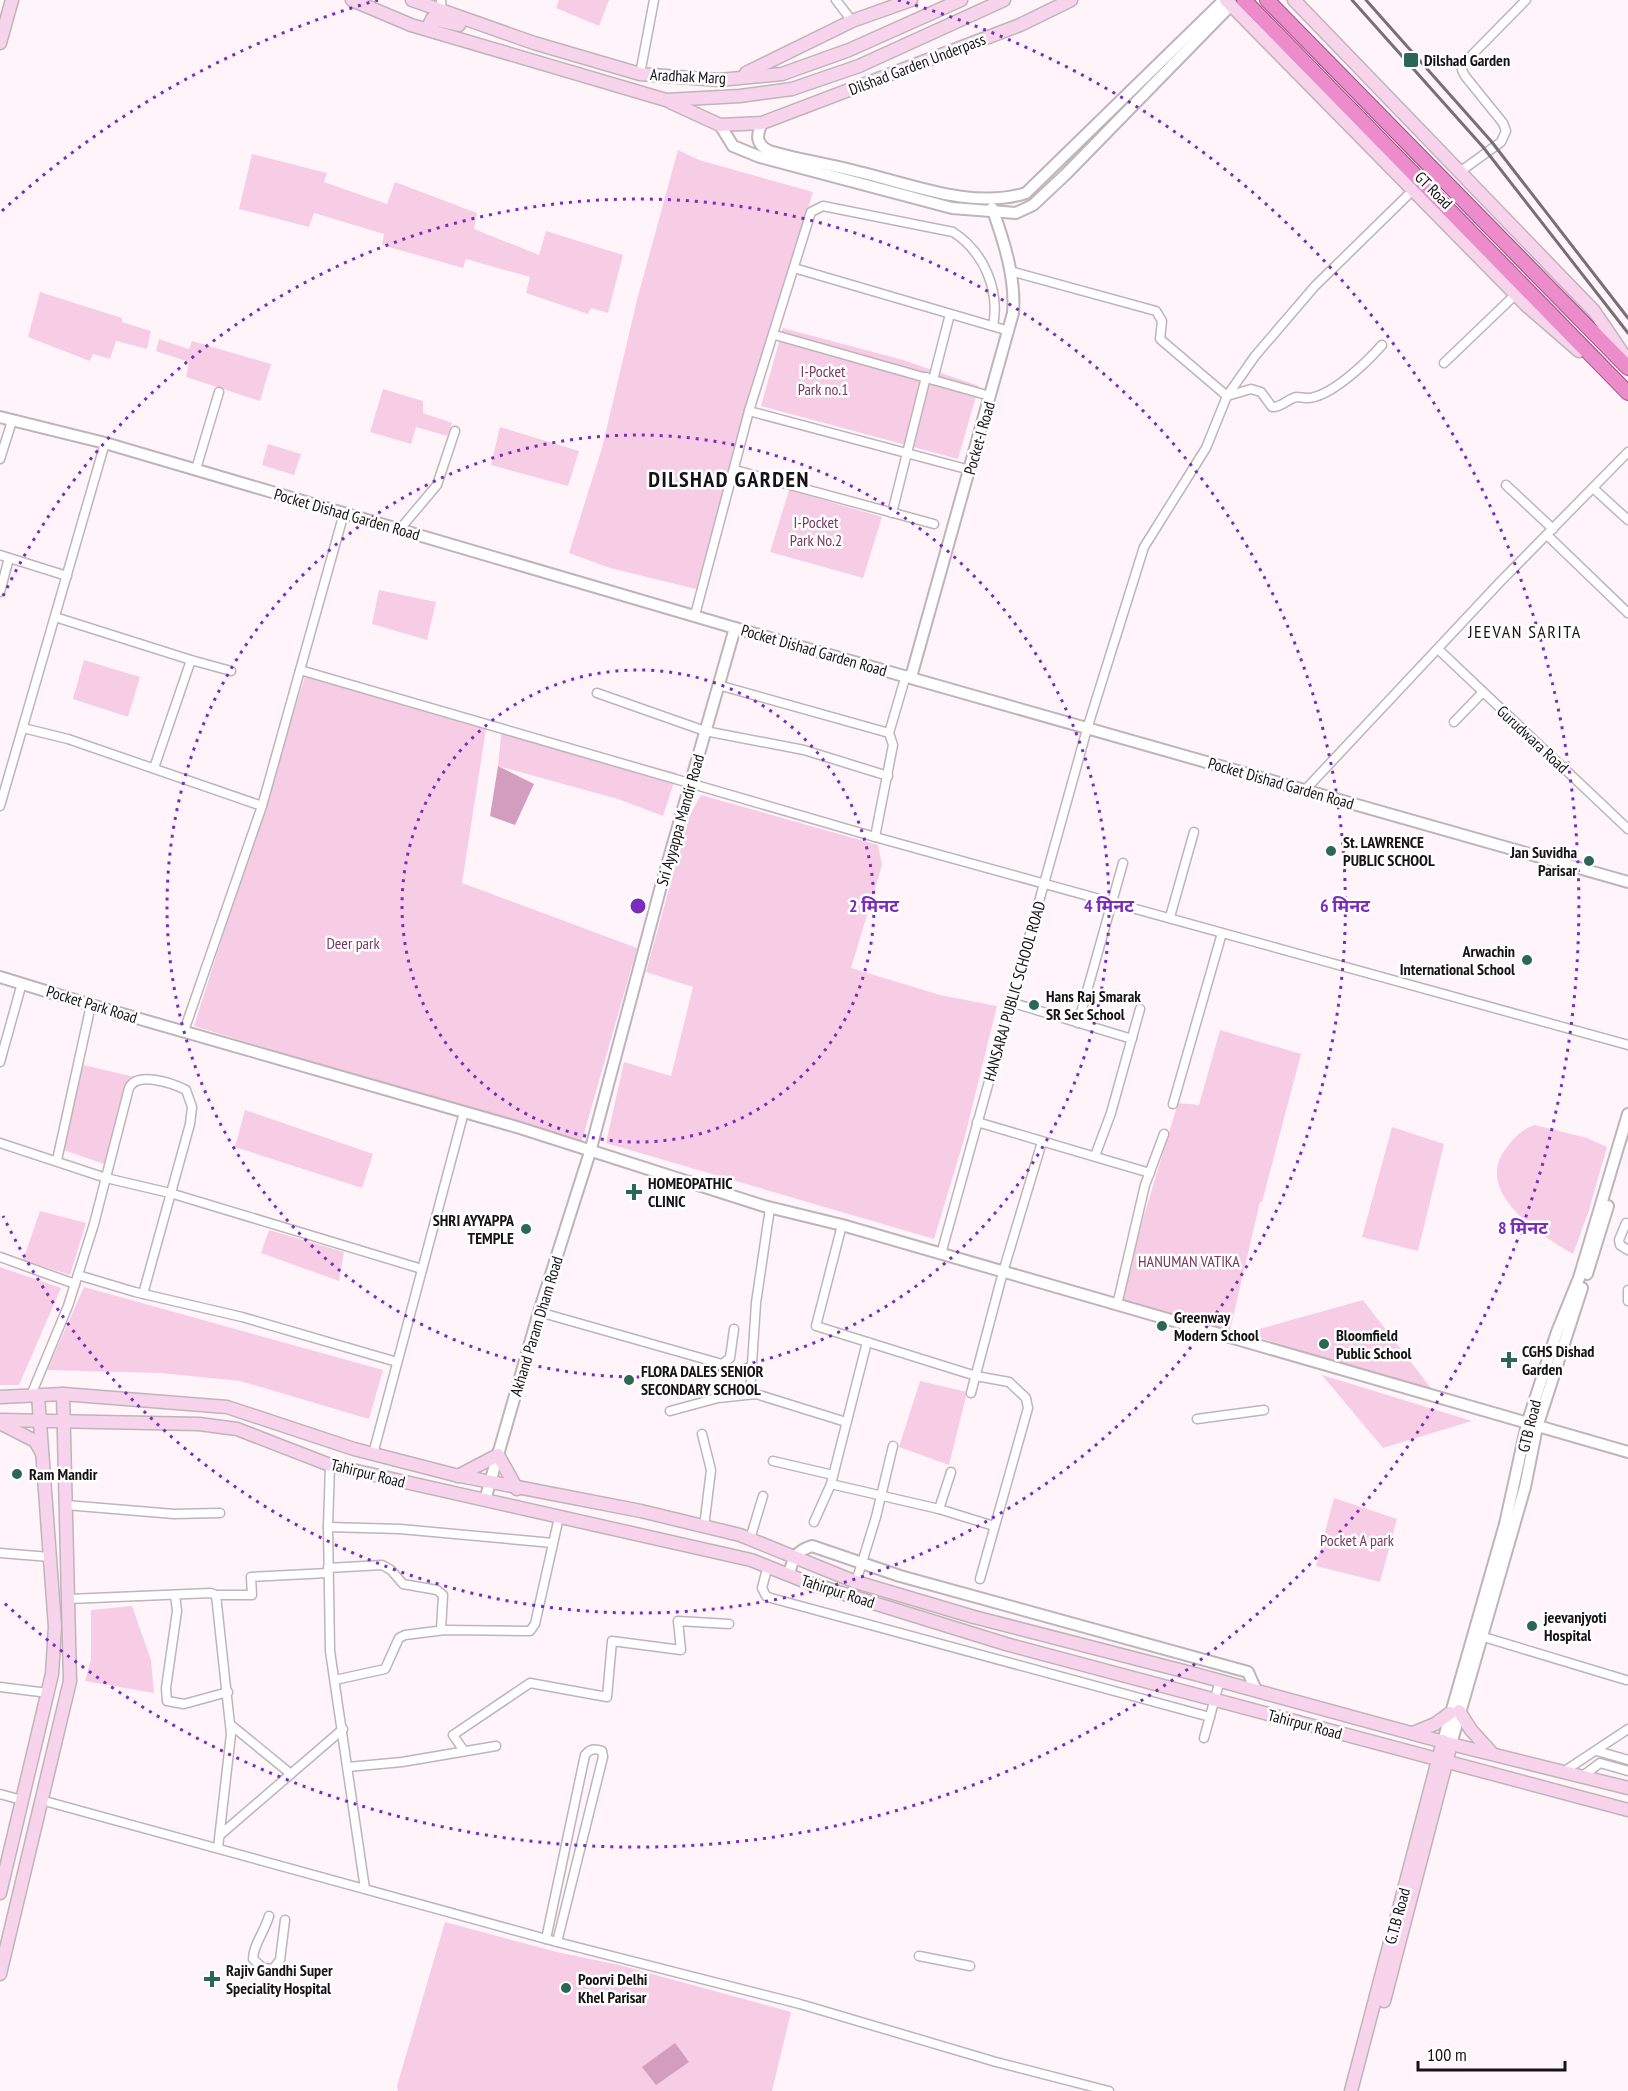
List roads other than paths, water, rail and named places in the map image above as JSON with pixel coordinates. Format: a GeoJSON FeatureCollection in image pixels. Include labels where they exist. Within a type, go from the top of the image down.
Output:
{"type":"FeatureCollection","features":[{"type":"Feature","properties":{"kind":"highway","name":"GT Road"},"geometry":{"type":"LineString","coordinates":[[1267,0],[1628,368]]}},
{"type":"Feature","properties":{"kind":"highway","name":"GT Road"},"geometry":{"type":"LineString","coordinates":[[1231,1],[1499,261],[1628,393]]}},
{"type":"Feature","properties":{"kind":"main road"},"geometry":{"type":"LineString","coordinates":[[0,16],[4,0]]}},
{"type":"Feature","properties":{"kind":"main road"},"geometry":{"type":"LineString","coordinates":[[0,43],[12,0]]}},
{"type":"Feature","properties":{"kind":"main road","name":"Aradhak Marg"},"geometry":{"type":"LineString","coordinates":[[352,0],[435,32],[666,100],[720,125],[762,123]]}},
{"type":"Feature","properties":{"kind":"main road","name":"Aradhak Marg"},"geometry":{"type":"LineString","coordinates":[[412,0],[442,6],[471,22],[640,74],[719,80],[782,74],[849,50],[961,0]]}},
{"type":"Feature","properties":{"kind":"main road"},"geometry":{"type":"LineString","coordinates":[[737,78],[852,21],[911,0]]}},
{"type":"Feature","properties":{"kind":"main road","name":"Aradhak Marg"},"geometry":{"type":"LineString","coordinates":[[666,100],[740,96],[792,88],[859,66],[1004,0]]}},
{"type":"Feature","properties":{"kind":"main road","name":"Dilshad Garden Underpass"},"geometry":{"type":"LineString","coordinates":[[762,123],[1020,25],[1071,0]]}},
{"type":"Feature","properties":{"kind":"main road","name":"GT Road"},"geometry":{"type":"LineString","coordinates":[[1294,0],[1594,311],[1628,361]]}},
{"type":"Feature","properties":{"kind":"main road","name":"GT Road"},"geometry":{"type":"LineString","coordinates":[[1231,1],[1412,191],[1516,294],[1628,393]]}},
{"type":"Feature","properties":{"kind":"main road"},"geometry":{"type":"LineString","coordinates":[[435,32],[429,25],[432,19],[456,25],[471,22]]}},
{"type":"Feature","properties":{"kind":"main road"},"geometry":{"type":"LineString","coordinates":[[0,1974],[70,1681],[63,1394]]}},
{"type":"Feature","properties":{"kind":"main road","name":"Tahirpur Road"},"geometry":{"type":"LineString","coordinates":[[0,1397],[63,1394],[227,1407],[373,1454],[458,1476],[641,1511],[750,1539],[856,1582],[1058,1639],[1220,1680],[1447,1743],[1566,1770],[1628,1788]]}},
{"type":"Feature","properties":{"kind":"main road"},"geometry":{"type":"LineString","coordinates":[[0,1893],[52,1674],[55,1627],[41,1419],[35,1395]]}},
{"type":"Feature","properties":{"kind":"main road","name":"Tahirpur Road"},"geometry":{"type":"LineString","coordinates":[[0,1422],[41,1419],[199,1424],[237,1429],[330,1465],[768,1565],[809,1583],[1006,1644],[1628,1810]]}},
{"type":"Feature","properties":{"kind":"main road"},"geometry":{"type":"LineString","coordinates":[[0,1422],[35,1441],[42,1454]]}},
{"type":"Feature","properties":{"kind":"main road"},"geometry":{"type":"LineString","coordinates":[[458,1476],[498,1455],[517,1489]]}},
{"type":"Feature","properties":{"kind":"main road"},"geometry":{"type":"LineString","coordinates":[[1053,1656],[1058,1639]]}},
{"type":"Feature","properties":{"kind":"main road"},"geometry":{"type":"LineString","coordinates":[[1413,1733],[1455,1712],[1492,1753]]}},
{"type":"Feature","properties":{"kind":"main road","name":"G.T.B Road"},"geometry":{"type":"LineString","coordinates":[[1360,2091],[1447,1743]]}},
{"type":"Feature","properties":{"kind":"main road","name":"G.T.B Road"},"geometry":{"type":"LineString","coordinates":[[1352,2091],[1443,1762]]}},
{"type":"Feature","properties":{"kind":"street"},"geometry":{"type":"LineString","coordinates":[[640,74],[654,0]]}},
{"type":"Feature","properties":{"kind":"street"},"geometry":{"type":"LineString","coordinates":[[836,0],[852,21]]}},
{"type":"Feature","properties":{"kind":"street"},"geometry":{"type":"LineString","coordinates":[[1461,171],[1501,142],[1506,131],[1503,123],[1465,76],[1462,70],[1463,64],[1526,0]]}},
{"type":"Feature","properties":{"kind":"street"},"geometry":{"type":"LineString","coordinates":[[905,190],[989,199],[1011,198],[1026,194],[1231,1]]}},
{"type":"Feature","properties":{"kind":"street"},"geometry":{"type":"LineString","coordinates":[[720,125],[733,146],[905,190],[952,208],[1016,213],[1033,205],[1231,1]]}},
{"type":"Feature","properties":{"kind":"street"},"geometry":{"type":"LineString","coordinates":[[762,123],[757,139],[762,153]]}},
{"type":"Feature","properties":{"kind":"street","name":"HANSARAJ PUBLIC SCHOOL ROAD"},"geometry":{"type":"LineString","coordinates":[[941,1254],[1087,729],[1144,547],[1206,448],[1227,396],[1256,356],[1315,286],[1412,191]]}},
{"type":"Feature","properties":{"kind":"street","name":"Pocket-I Road"},"geometry":{"type":"LineString","coordinates":[[909,676],[1009,331],[1015,298],[1010,271],[989,199]]}},
{"type":"Feature","properties":{"kind":"street"},"geometry":{"type":"LineString","coordinates":[[695,615],[749,411],[775,335],[811,212],[823,206],[944,229],[969,242],[979,254],[991,287],[995,314],[993,326]]}},
{"type":"Feature","properties":{"kind":"street"},"geometry":{"type":"LineString","coordinates":[[794,268],[1009,331]]}},
{"type":"Feature","properties":{"kind":"street"},"geometry":{"type":"LineString","coordinates":[[1010,271],[1156,311],[1162,321],[1160,339],[1227,396],[1251,389],[1261,392],[1268,404],[1276,407],[1298,397],[1308,399],[1332,388],[1360,367],[1382,345]]}},
{"type":"Feature","properties":{"kind":"street"},"geometry":{"type":"LineString","coordinates":[[1444,363],[1516,294]]}},
{"type":"Feature","properties":{"kind":"street"},"geometry":{"type":"LineString","coordinates":[[892,513],[929,378],[950,314]]}},
{"type":"Feature","properties":{"kind":"street"},"geometry":{"type":"LineString","coordinates":[[775,335],[990,396]]}},
{"type":"Feature","properties":{"kind":"street"},"geometry":{"type":"LineString","coordinates":[[196,470],[219,392]]}},
{"type":"Feature","properties":{"kind":"street"},"geometry":{"type":"LineString","coordinates":[[749,411],[970,470]]}},
{"type":"Feature","properties":{"kind":"street","name":"Pocket Dishad Garden Road"},"geometry":{"type":"LineString","coordinates":[[0,417],[105,443],[735,628],[1628,882]]}},
{"type":"Feature","properties":{"kind":"street"},"geometry":{"type":"LineString","coordinates":[[0,459],[12,421]]}},
{"type":"Feature","properties":{"kind":"street"},"geometry":{"type":"LineString","coordinates":[[400,529],[436,485],[456,431]]}},
{"type":"Feature","properties":{"kind":"street"},"geometry":{"type":"LineString","coordinates":[[0,806],[105,443]]}},
{"type":"Feature","properties":{"kind":"street"},"geometry":{"type":"LineString","coordinates":[[1305,790],[1501,581],[1628,452]]}},
{"type":"Feature","properties":{"kind":"street"},"geometry":{"type":"LineString","coordinates":[[735,470],[934,524]]}},
{"type":"Feature","properties":{"kind":"street"},"geometry":{"type":"LineString","coordinates":[[1506,485],[1628,613]]}},
{"type":"Feature","properties":{"kind":"street"},"geometry":{"type":"LineString","coordinates":[[1593,488],[1628,520]]}},
{"type":"Feature","properties":{"kind":"street"},"geometry":{"type":"LineString","coordinates":[[184,1031],[262,806],[344,513]]}},
{"type":"Feature","properties":{"kind":"street"},"geometry":{"type":"LineString","coordinates":[[0,555],[67,576]]}},
{"type":"Feature","properties":{"kind":"street"},"geometry":{"type":"LineString","coordinates":[[0,592],[9,558]]}},
{"type":"Feature","properties":{"kind":"street"},"geometry":{"type":"LineString","coordinates":[[55,617],[191,660],[231,670]]}},
{"type":"Feature","properties":{"kind":"street","name":"Sri Ayyappa Mandir Road"},"geometry":{"type":"LineString","coordinates":[[590,1152],[735,628]]}},
{"type":"Feature","properties":{"kind":"street","name":"Gurudwara Road"},"geometry":{"type":"LineString","coordinates":[[1438,650],[1628,829]]}},
{"type":"Feature","properties":{"kind":"street"},"geometry":{"type":"LineString","coordinates":[[154,768],[191,660]]}},
{"type":"Feature","properties":{"kind":"street"},"geometry":{"type":"LineString","coordinates":[[300,670],[1043,885],[1170,917],[1628,1045]]}},
{"type":"Feature","properties":{"kind":"street"},"geometry":{"type":"LineString","coordinates":[[890,734],[909,676]]}},
{"type":"Feature","properties":{"kind":"street"},"geometry":{"type":"LineString","coordinates":[[718,685],[798,709],[884,730],[890,734],[894,740],[875,837]]}},
{"type":"Feature","properties":{"kind":"street"},"geometry":{"type":"LineString","coordinates":[[1454,722],[1483,692]]}},
{"type":"Feature","properties":{"kind":"street"},"geometry":{"type":"LineString","coordinates":[[597,693],[705,731],[804,750],[888,776]]}},
{"type":"Feature","properties":{"kind":"street"},"geometry":{"type":"LineString","coordinates":[[23,728],[68,739],[262,806]]}},
{"type":"Feature","properties":{"kind":"street"},"geometry":{"type":"LineString","coordinates":[[1170,917],[1194,832]]}},
{"type":"Feature","properties":{"kind":"street"},"geometry":{"type":"LineString","coordinates":[[1078,1023],[1124,863]]}},
{"type":"Feature","properties":{"kind":"street"},"geometry":{"type":"LineString","coordinates":[[1173,1104],[1222,933]]}},
{"type":"Feature","properties":{"kind":"street","name":"Pocket Park Road"},"geometry":{"type":"LineString","coordinates":[[0,977],[520,1128],[770,1208],[842,1225],[1628,1452]]}},
{"type":"Feature","properties":{"kind":"street"},"geometry":{"type":"LineString","coordinates":[[0,1062],[22,983]]}},
{"type":"Feature","properties":{"kind":"street"},"geometry":{"type":"LineString","coordinates":[[1011,1002],[1131,1039]]}},
{"type":"Feature","properties":{"kind":"street"},"geometry":{"type":"LineString","coordinates":[[57,1160],[91,1005]]}},
{"type":"Feature","properties":{"kind":"street"},"geometry":{"type":"LineString","coordinates":[[1095,1156],[1111,1113],[1140,1009]]}},
{"type":"Feature","properties":{"kind":"street"},"geometry":{"type":"LineString","coordinates":[[35,1395],[76,1280],[131,1083],[141,1079],[186,1090],[192,1107],[190,1124],[143,1294]]}},
{"type":"Feature","properties":{"kind":"street"},"geometry":{"type":"LineString","coordinates":[[373,1454],[464,1112]]}},
{"type":"Feature","properties":{"kind":"street","name":"GTB Road"},"geometry":{"type":"LineString","coordinates":[[1593,1245],[1628,1114]]}},
{"type":"Feature","properties":{"kind":"street"},"geometry":{"type":"LineString","coordinates":[[977,1122],[1150,1173]]}},
{"type":"Feature","properties":{"kind":"street"},"geometry":{"type":"LineString","coordinates":[[1117,1305],[1150,1173],[1164,1134]]}},
{"type":"Feature","properties":{"kind":"street","name":"GTB Road"},"geometry":{"type":"LineString","coordinates":[[1447,1743],[1478,1635],[1525,1487],[1532,1425],[1566,1333],[1628,1136]]}},
{"type":"Feature","properties":{"kind":"street"},"geometry":{"type":"LineString","coordinates":[[971,1393],[1002,1272],[1042,1142]]}},
{"type":"Feature","properties":{"kind":"street"},"geometry":{"type":"LineString","coordinates":[[0,1143],[106,1178],[170,1193],[422,1269]]}},
{"type":"Feature","properties":{"kind":"street","name":"Akhand Param Dham Road"},"geometry":{"type":"LineString","coordinates":[[485,1500],[538,1312],[590,1152]]}},
{"type":"Feature","properties":{"kind":"street"},"geometry":{"type":"LineString","coordinates":[[750,1394],[756,1302],[770,1208]]}},
{"type":"Feature","properties":{"kind":"street"},"geometry":{"type":"LineString","coordinates":[[1626,1223],[1619,1240],[1620,1245],[1628,1250]]}},
{"type":"Feature","properties":{"kind":"street"},"geometry":{"type":"LineString","coordinates":[[842,1225],[816,1326],[976,1376],[1009,1382],[1026,1398],[1028,1408],[980,1579]]}},
{"type":"Feature","properties":{"kind":"street"},"geometry":{"type":"LineString","coordinates":[[0,1257],[76,1280],[242,1317],[397,1362]]}},
{"type":"Feature","properties":{"kind":"street"},"geometry":{"type":"LineString","coordinates":[[1628,1290],[1628,1301]]}},
{"type":"Feature","properties":{"kind":"street"},"geometry":{"type":"LineString","coordinates":[[538,1312],[722,1364],[730,1358],[734,1329]]}},
{"type":"Feature","properties":{"kind":"street"},"geometry":{"type":"LineString","coordinates":[[814,1522],[832,1479],[867,1342]]}},
{"type":"Feature","properties":{"kind":"street"},"geometry":{"type":"LineString","coordinates":[[670,1411],[717,1398],[750,1394],[772,1397],[846,1422]]}},
{"type":"Feature","properties":{"kind":"street"},"geometry":{"type":"LineString","coordinates":[[1197,1419],[1264,1410]]}},
{"type":"Feature","properties":{"kind":"street"},"geometry":{"type":"LineString","coordinates":[[702,1434],[711,1470],[704,1527]]}},
{"type":"Feature","properties":{"kind":"street"},"geometry":{"type":"LineString","coordinates":[[856,1582],[893,1446]]}},
{"type":"Feature","properties":{"kind":"street"},"geometry":{"type":"LineString","coordinates":[[773,1461],[881,1495],[939,1509],[994,1526]]}},
{"type":"Feature","properties":{"kind":"street"},"geometry":{"type":"LineString","coordinates":[[330,1465],[328,1527],[330,1651],[365,1889]]}},
{"type":"Feature","properties":{"kind":"street"},"geometry":{"type":"LineString","coordinates":[[939,1509],[951,1472]]}},
{"type":"Feature","properties":{"kind":"street"},"geometry":{"type":"LineString","coordinates":[[750,1539],[764,1496]]}},
{"type":"Feature","properties":{"kind":"street"},"geometry":{"type":"LineString","coordinates":[[66,1504],[174,1514],[220,1514]]}},
{"type":"Feature","properties":{"kind":"street"},"geometry":{"type":"LineString","coordinates":[[335,1680],[384,1670],[399,1638],[441,1630],[530,1631],[535,1624],[559,1517]]}},
{"type":"Feature","properties":{"kind":"street"},"geometry":{"type":"LineString","coordinates":[[328,1527],[400,1529],[553,1543]]}},
{"type":"Feature","properties":{"kind":"street"},"geometry":{"type":"LineString","coordinates":[[789,1574],[793,1557],[801,1549],[812,1546],[900,1576],[1248,1672],[1256,1690]]}},
{"type":"Feature","properties":{"kind":"street"},"geometry":{"type":"LineString","coordinates":[[0,1553],[50,1557]]}},
{"type":"Feature","properties":{"kind":"street"},"geometry":{"type":"LineString","coordinates":[[69,1599],[252,1595],[251,1577],[328,1571],[367,1563],[382,1565],[392,1570],[403,1584],[437,1590],[443,1595],[441,1630]]}},
{"type":"Feature","properties":{"kind":"street"},"geometry":{"type":"LineString","coordinates":[[768,1565],[762,1588],[766,1596],[771,1598],[1210,1717]]}},
{"type":"Feature","properties":{"kind":"street"},"geometry":{"type":"LineString","coordinates":[[176,1595],[177,1611],[166,1688],[167,1701],[184,1704],[228,1692]]}},
{"type":"Feature","properties":{"kind":"street"},"geometry":{"type":"LineString","coordinates":[[216,1595],[231,1725],[218,1848]]}},
{"type":"Feature","properties":{"kind":"street"},"geometry":{"type":"LineString","coordinates":[[464,1751],[453,1735],[530,1683],[607,1696],[612,1641],[681,1650],[678,1621],[729,1624]]}},
{"type":"Feature","properties":{"kind":"street"},"geometry":{"type":"LineString","coordinates":[[1478,1635],[1626,1680]]}},
{"type":"Feature","properties":{"kind":"street"},"geometry":{"type":"LineString","coordinates":[[1186,1671],[1189,1656]]}},
{"type":"Feature","properties":{"kind":"street"},"geometry":{"type":"LineString","coordinates":[[1204,1738],[1220,1680]]}},
{"type":"Feature","properties":{"kind":"street"},"geometry":{"type":"LineString","coordinates":[[0,1687],[48,1693]]}},
{"type":"Feature","properties":{"kind":"street"},"geometry":{"type":"LineString","coordinates":[[231,1725],[291,1774]]}},
{"type":"Feature","properties":{"kind":"street"},"geometry":{"type":"LineString","coordinates":[[1566,1770],[1628,1729]]}},
{"type":"Feature","properties":{"kind":"street"},"geometry":{"type":"LineString","coordinates":[[220,1835],[343,1730]]}},
{"type":"Feature","properties":{"kind":"street"},"geometry":{"type":"LineString","coordinates":[[348,1767],[402,1762],[496,1746]]}},
{"type":"Feature","properties":{"kind":"street"},"geometry":{"type":"LineString","coordinates":[[546,1939],[585,1755],[589,1750],[596,1749],[602,1751],[603,1756],[557,1942]]}},
{"type":"Feature","properties":{"kind":"street"},"geometry":{"type":"LineString","coordinates":[[1597,1751],[1628,1760]]}},
{"type":"Feature","properties":{"kind":"street"},"geometry":{"type":"LineString","coordinates":[[1584,1775],[1600,1763],[1628,1771]]}},
{"type":"Feature","properties":{"kind":"street"},"geometry":{"type":"LineString","coordinates":[[0,1794],[22,1800]]}},
{"type":"Feature","properties":{"kind":"street"},"geometry":{"type":"LineString","coordinates":[[41,1800],[557,1942],[800,2004],[996,2062],[1109,2091]]}},
{"type":"Feature","properties":{"kind":"street"},"geometry":{"type":"LineString","coordinates":[[269,1916],[266,1929],[253,1951],[254,1959],[263,1968],[273,1969],[280,1960],[285,1920]]}},
{"type":"Feature","properties":{"kind":"street"},"geometry":{"type":"LineString","coordinates":[[919,1956],[970,1966]]}},
{"type":"Feature","properties":{"kind":"railway"},"geometry":{"type":"LineString","coordinates":[[1352,0],[1483,147],[1628,333]]}},
{"type":"Feature","properties":{"kind":"railway"},"geometry":{"type":"LineString","coordinates":[[1366,0],[1491,141],[1628,318]]}},
{"type":"Feature","properties":{"kind":"place","name":"Dilshad Garden"},"geometry":{"type":"Point","coordinates":[1411,60]}},
{"type":"Feature","properties":{"kind":"place","name":"St. LAWRENCE PUBLIC SCHOOL"},"geometry":{"type":"Point","coordinates":[1331,851]}},
{"type":"Feature","properties":{"kind":"place","name":"Jan Suvidha Parisar"},"geometry":{"type":"Point","coordinates":[1589,861]}},
{"type":"Feature","properties":{"kind":"place","name":"Arwachin International School"},"geometry":{"type":"Point","coordinates":[1527,960]}},
{"type":"Feature","properties":{"kind":"place","name":"Hans Raj Smarak SR Sec School"},"geometry":{"type":"Point","coordinates":[1034,1005]}},
{"type":"Feature","properties":{"kind":"place","name":"HOMEOPATHIC CLINIC"},"geometry":{"type":"Point","coordinates":[634,1192]}},
{"type":"Feature","properties":{"kind":"place","name":"SHRI AYYAPPA TEMPLE"},"geometry":{"type":"Point","coordinates":[526,1229]}},
{"type":"Feature","properties":{"kind":"place","name":"Greenway Modern School"},"geometry":{"type":"Point","coordinates":[1162,1326]}},
{"type":"Feature","properties":{"kind":"place","name":"Bloomfield Public School"},"geometry":{"type":"Point","coordinates":[1324,1344]}},
{"type":"Feature","properties":{"kind":"place","name":"CGHS Dishad Garden"},"geometry":{"type":"Point","coordinates":[1509,1360]}},
{"type":"Feature","properties":{"kind":"place","name":"FLORA DALES SENIOR SECONDARY SCHOOL"},"geometry":{"type":"Point","coordinates":[629,1380]}},
{"type":"Feature","properties":{"kind":"place","name":"Ram Mandir"},"geometry":{"type":"Point","coordinates":[17,1474]}},
{"type":"Feature","properties":{"kind":"place","name":"jeevanjyoti Hospital"},"geometry":{"type":"Point","coordinates":[1532,1626]}},
{"type":"Feature","properties":{"kind":"place","name":"Rajiv Gandhi Super Speciality Hospital"},"geometry":{"type":"Point","coordinates":[212,1979]}},
{"type":"Feature","properties":{"kind":"place","name":"Poorvi Delhi Khel Parisar"},"geometry":{"type":"Point","coordinates":[566,1988]}},
{"type":"Feature","properties":{"kind":"district","name":"DILSHAD GARDEN"},"geometry":{"type":"Point","coordinates":[729,479]}},
{"type":"Feature","properties":{"kind":"district","name":"JEEVAN SARITA"},"geometry":{"type":"Point","coordinates":[1525,631]}},
{"type":"Feature","properties":{"kind":"park label","name":"I-Pocket Park no.1"},"geometry":{"type":"Point","coordinates":[823,380]}},
{"type":"Feature","properties":{"kind":"park label","name":"I-Pocket Park No.2"},"geometry":{"type":"Point","coordinates":[816,531]}},
{"type":"Feature","properties":{"kind":"park label","name":"Deer park"},"geometry":{"type":"Point","coordinates":[353,943]}},
{"type":"Feature","properties":{"kind":"park label","name":"HANUMAN VATIKA"},"geometry":{"type":"Point","coordinates":[1189,1261]}},
{"type":"Feature","properties":{"kind":"park label","name":"Pocket A park"},"geometry":{"type":"Point","coordinates":[1357,1540]}}]}
